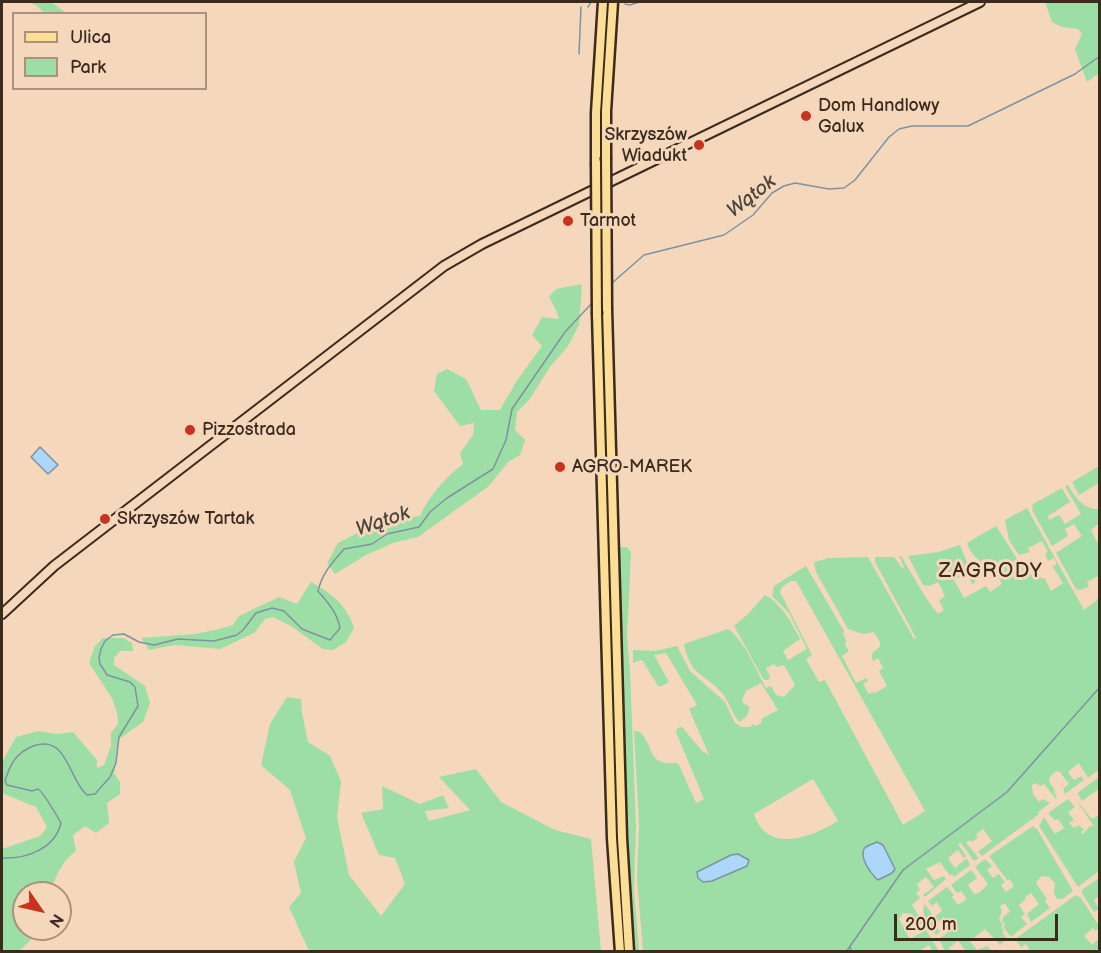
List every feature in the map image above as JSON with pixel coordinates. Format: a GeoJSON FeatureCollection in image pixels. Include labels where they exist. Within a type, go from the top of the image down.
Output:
{"type":"FeatureCollection","features":[{"type":"Feature","properties":{"kind":"main road"},"geometry":{"type":"LineString","coordinates":[[603,2],[596,113],[597,314],[614,888],[620,951]]}},
{"type":"Feature","properties":{"kind":"main road"},"geometry":{"type":"LineString","coordinates":[[613,2],[606,111],[607,309],[624,888],[629,951]]}},
{"type":"Feature","properties":{"kind":"street"},"geometry":{"type":"LineString","coordinates":[[2,614],[54,566],[444,266],[482,244],[980,2]]}},
{"type":"Feature","properties":{"kind":"green space"},"geometry":{"type":"Polygon","coordinates":[[[31,2],[51,2],[65,12],[44,12],[31,2]]]}},
{"type":"Feature","properties":{"kind":"green space"},"geometry":{"type":"Polygon","coordinates":[[[1045,2],[1099,2],[1099,73],[1087,82],[1075,49],[1082,34],[1078,29],[1062,27],[1052,22],[1045,2]]]}},
{"type":"Feature","properties":{"kind":"green space"},"geometry":{"type":"Polygon","coordinates":[[[582,284],[579,325],[568,346],[550,367],[529,400],[517,412],[515,430],[525,440],[520,455],[508,462],[489,486],[418,537],[393,543],[366,555],[335,574],[327,563],[338,543],[383,520],[421,515],[439,487],[463,464],[460,453],[473,435],[474,423],[460,426],[434,391],[437,374],[447,369],[466,379],[481,410],[500,410],[516,382],[542,346],[532,335],[542,317],[559,319],[549,297],[556,289],[582,284]]]}},
{"type":"Feature","properties":{"kind":"green space"},"geometry":{"type":"Polygon","coordinates":[[[1099,466],[1099,483],[1079,495],[1072,482],[1099,466]]]}},
{"type":"Feature","properties":{"kind":"green space"},"geometry":{"type":"Polygon","coordinates":[[[1068,485],[1085,505],[1099,509],[1099,523],[1091,530],[1099,546],[1099,578],[1098,576],[1087,582],[1089,587],[1079,590],[1076,589],[1056,553],[1082,536],[1074,524],[1065,529],[1068,536],[1052,546],[1032,510],[1033,504],[1062,488],[1070,502],[1048,516],[1049,520],[1059,515],[1065,524],[1081,514],[1065,486],[1068,485]]]}},
{"type":"Feature","properties":{"kind":"green space"},"geometry":{"type":"Polygon","coordinates":[[[1027,508],[1084,610],[1097,600],[1099,595],[1099,775],[1097,771],[1088,778],[1079,763],[1068,772],[1074,780],[1081,776],[1084,780],[1065,794],[1063,789],[1069,784],[1060,772],[1056,771],[1050,777],[1049,782],[1055,790],[1056,799],[1044,784],[1032,785],[1033,794],[1039,802],[1043,799],[1050,803],[1038,812],[1039,814],[982,856],[978,852],[992,841],[983,829],[976,834],[978,837],[966,843],[979,858],[974,861],[961,843],[958,844],[966,856],[964,858],[958,850],[948,858],[955,868],[967,858],[970,865],[954,877],[952,874],[950,876],[940,862],[926,869],[934,880],[944,876],[946,879],[925,897],[923,895],[934,887],[926,877],[917,884],[920,890],[916,893],[920,898],[912,905],[923,923],[919,925],[912,914],[903,913],[899,919],[910,939],[926,930],[939,951],[932,951],[929,945],[917,952],[643,951],[637,878],[639,824],[634,731],[640,732],[645,738],[656,759],[679,765],[696,803],[704,799],[676,732],[677,728],[682,727],[702,751],[709,755],[689,709],[697,705],[666,653],[654,655],[669,682],[658,686],[642,660],[633,663],[633,650],[655,651],[677,646],[690,671],[725,702],[735,723],[742,727],[750,727],[753,724],[756,726],[762,722],[761,719],[778,710],[761,683],[746,691],[742,700],[749,706],[748,715],[740,722],[723,694],[694,669],[684,644],[728,629],[745,648],[766,688],[771,686],[776,695],[784,697],[795,685],[784,665],[777,667],[774,664],[766,668],[770,677],[764,680],[734,626],[765,595],[781,608],[800,639],[783,651],[788,660],[807,649],[789,613],[772,596],[774,586],[806,566],[844,631],[845,645],[849,651],[842,656],[856,683],[866,678],[868,681],[863,684],[869,694],[875,693],[887,686],[879,671],[883,668],[878,658],[873,661],[872,658],[880,642],[874,632],[863,634],[848,629],[816,572],[814,562],[829,558],[868,557],[914,639],[916,638],[875,562],[875,557],[894,557],[902,568],[904,567],[899,556],[901,556],[938,614],[944,610],[939,601],[945,596],[938,582],[929,586],[923,585],[908,556],[938,552],[960,545],[968,565],[977,578],[973,585],[967,575],[954,580],[964,598],[986,586],[990,592],[1002,584],[989,560],[983,562],[978,559],[971,552],[967,543],[996,526],[1026,573],[1045,579],[1051,591],[1063,583],[1053,567],[1057,564],[1054,558],[1048,561],[1045,554],[1048,552],[1042,541],[1028,548],[1030,552],[1019,555],[1009,540],[1005,520],[1027,508]],[[791,581],[782,587],[780,592],[812,655],[806,659],[819,682],[825,680],[903,825],[925,811],[796,581],[791,581]],[[813,779],[754,814],[760,827],[769,835],[791,839],[803,837],[838,821],[813,779]]]}},
{"type":"Feature","properties":{"kind":"green space"},"geometry":{"type":"Polygon","coordinates":[[[619,547],[627,547],[631,552],[627,637],[636,826],[634,890],[639,951],[635,951],[629,879],[619,547]]]}},
{"type":"Feature","properties":{"kind":"green space"},"geometry":{"type":"Polygon","coordinates":[[[311,582],[343,606],[354,628],[346,642],[333,650],[323,649],[291,626],[273,617],[265,619],[254,633],[220,649],[175,645],[149,650],[141,638],[195,634],[233,625],[239,616],[279,597],[297,604],[311,582]]]}},
{"type":"Feature","properties":{"kind":"green space"},"geometry":{"type":"Polygon","coordinates":[[[103,638],[123,638],[132,643],[133,651],[120,651],[114,658],[114,665],[145,686],[150,703],[143,722],[119,739],[114,773],[120,782],[120,794],[107,803],[109,823],[96,833],[85,826],[73,835],[76,851],[63,865],[55,881],[12,881],[12,941],[30,941],[19,951],[2,951],[2,849],[40,836],[47,827],[36,807],[2,793],[2,762],[16,737],[38,731],[57,734],[73,732],[97,760],[97,768],[104,765],[111,746],[111,733],[118,724],[112,699],[89,662],[95,646],[103,638]]]}},
{"type":"Feature","properties":{"kind":"green space"},"geometry":{"type":"Polygon","coordinates":[[[287,697],[301,699],[308,742],[330,756],[341,781],[337,817],[349,875],[381,916],[405,884],[395,858],[379,855],[361,813],[383,809],[382,786],[420,804],[443,795],[449,808],[425,811],[429,821],[470,810],[439,777],[476,769],[501,802],[555,830],[591,839],[601,951],[309,951],[289,907],[301,893],[294,862],[306,838],[290,790],[261,765],[270,724],[287,697]]]}},
{"type":"Feature","properties":{"kind":"green space"},"geometry":{"type":"Polygon","coordinates":[[[1099,777],[1099,789],[1082,801],[1079,792],[1099,777]]]}},
{"type":"Feature","properties":{"kind":"green space"},"geometry":{"type":"Polygon","coordinates":[[[1074,797],[1091,818],[1100,814],[1099,871],[1078,887],[1039,826],[1044,817],[1055,834],[1064,828],[1058,819],[1054,820],[1048,813],[1068,799],[1075,807],[1068,812],[1074,820],[1069,823],[1074,828],[1079,825],[1084,830],[1081,832],[1083,834],[1090,826],[1094,826],[1074,797]]]}},
{"type":"Feature","properties":{"kind":"green space"},"geometry":{"type":"Polygon","coordinates":[[[1033,826],[1037,829],[1073,891],[1061,900],[1057,899],[1054,893],[1055,883],[1049,877],[1041,876],[1036,883],[1050,908],[1031,922],[1027,914],[1039,904],[1031,893],[1025,897],[1026,899],[1019,905],[1025,914],[1021,917],[1027,924],[1011,937],[1003,927],[1005,925],[1002,921],[1004,916],[1010,912],[1005,903],[1000,906],[1002,911],[999,919],[1003,925],[1001,926],[1004,931],[1002,932],[1007,939],[1000,945],[985,929],[970,941],[977,950],[988,946],[991,951],[966,951],[958,941],[949,948],[951,951],[945,951],[939,939],[952,929],[944,917],[935,924],[940,932],[936,935],[924,916],[925,904],[934,917],[942,911],[937,902],[932,906],[928,901],[947,887],[954,895],[952,897],[958,905],[967,899],[961,891],[957,893],[951,885],[971,870],[977,878],[968,885],[974,894],[980,892],[988,884],[975,867],[985,859],[992,866],[987,870],[993,878],[999,874],[1005,882],[1001,885],[1006,892],[1014,886],[989,856],[1033,826]]]}},
{"type":"Feature","properties":{"kind":"green space"},"geometry":{"type":"Polygon","coordinates":[[[1099,878],[1099,896],[1094,900],[1099,909],[1094,912],[1082,890],[1099,878]]]}},
{"type":"Feature","properties":{"kind":"green space"},"geometry":{"type":"Polygon","coordinates":[[[1076,895],[1081,898],[1099,926],[1096,931],[1093,928],[1084,936],[1092,945],[1099,939],[1099,948],[1094,951],[1031,952],[1026,944],[1021,947],[1015,939],[1076,895]]]}},
{"type":"Feature","properties":{"kind":"water"},"geometry":{"type":"Polygon","coordinates":[[[40,447],[58,465],[48,474],[31,457],[40,447]]]}},
{"type":"Feature","properties":{"kind":"water"},"geometry":{"type":"Polygon","coordinates":[[[877,842],[883,845],[895,869],[878,880],[863,857],[864,849],[877,842]]]}},
{"type":"Feature","properties":{"kind":"water"},"geometry":{"type":"Polygon","coordinates":[[[738,854],[749,860],[747,866],[712,881],[703,882],[698,878],[697,872],[731,855],[738,854]]]}},
{"type":"Feature","properties":{"kind":"waterway"},"geometry":{"type":"LineString","coordinates":[[588,7],[591,2]]}},
{"type":"Feature","properties":{"kind":"waterway"},"geometry":{"type":"LineString","coordinates":[[625,4],[639,2]]}},
{"type":"Feature","properties":{"kind":"waterway"},"geometry":{"type":"LineString","coordinates":[[579,54],[581,7]]}},
{"type":"Feature","properties":{"kind":"waterway","name":"Wątok"},"geometry":{"type":"LineString","coordinates":[[611,284],[644,255],[724,235],[753,215],[772,193],[784,186],[795,183],[829,189],[844,188],[855,180],[889,137],[899,129],[912,126],[968,126],[1075,74],[1100,56]]}},
{"type":"Feature","properties":{"kind":"waterway","name":"Wątok"},"geometry":{"type":"LineString","coordinates":[[2,858],[20,857],[38,851],[53,840],[61,823],[41,791],[7,785],[5,781],[9,769],[22,752],[33,746],[45,744],[54,746],[66,760],[87,795],[95,794],[110,777],[116,763],[119,737],[138,706],[135,687],[130,682],[107,675],[100,664],[99,658],[105,641],[113,635],[124,634],[139,642],[154,645],[178,639],[214,641],[237,635],[256,613],[272,608],[284,611],[302,629],[330,640],[340,628],[339,622],[329,604],[318,591],[332,563],[344,549],[372,544],[387,534],[419,527],[430,512],[447,498],[493,469],[506,440],[512,409],[565,332],[593,302]]}},
{"type":"Feature","properties":{"kind":"waterway"},"geometry":{"type":"LineString","coordinates":[[846,952],[903,870],[1007,792],[1100,687]]}},
{"type":"Feature","properties":{"kind":"waterway"},"geometry":{"type":"LineString","coordinates":[[850,947],[852,952]]}},
{"type":"Feature","properties":{"kind":"place","name":"Dom Handlowy Galux"},"geometry":{"type":"Point","coordinates":[806,116]}},
{"type":"Feature","properties":{"kind":"place","name":"Skrzyszów Wiadukt"},"geometry":{"type":"Point","coordinates":[699,145]}},
{"type":"Feature","properties":{"kind":"place","name":"Tarmot"},"geometry":{"type":"Point","coordinates":[568,221]}},
{"type":"Feature","properties":{"kind":"place","name":"Pizzostrada"},"geometry":{"type":"Point","coordinates":[190,430]}},
{"type":"Feature","properties":{"kind":"place","name":"AGRO-MAREK"},"geometry":{"type":"Point","coordinates":[560,467]}},
{"type":"Feature","properties":{"kind":"place","name":"Skrzyszów Tartak"},"geometry":{"type":"Point","coordinates":[105,519]}},
{"type":"Feature","properties":{"kind":"district","name":"ZAGRODY"},"geometry":{"type":"Point","coordinates":[991,572]}}]}
